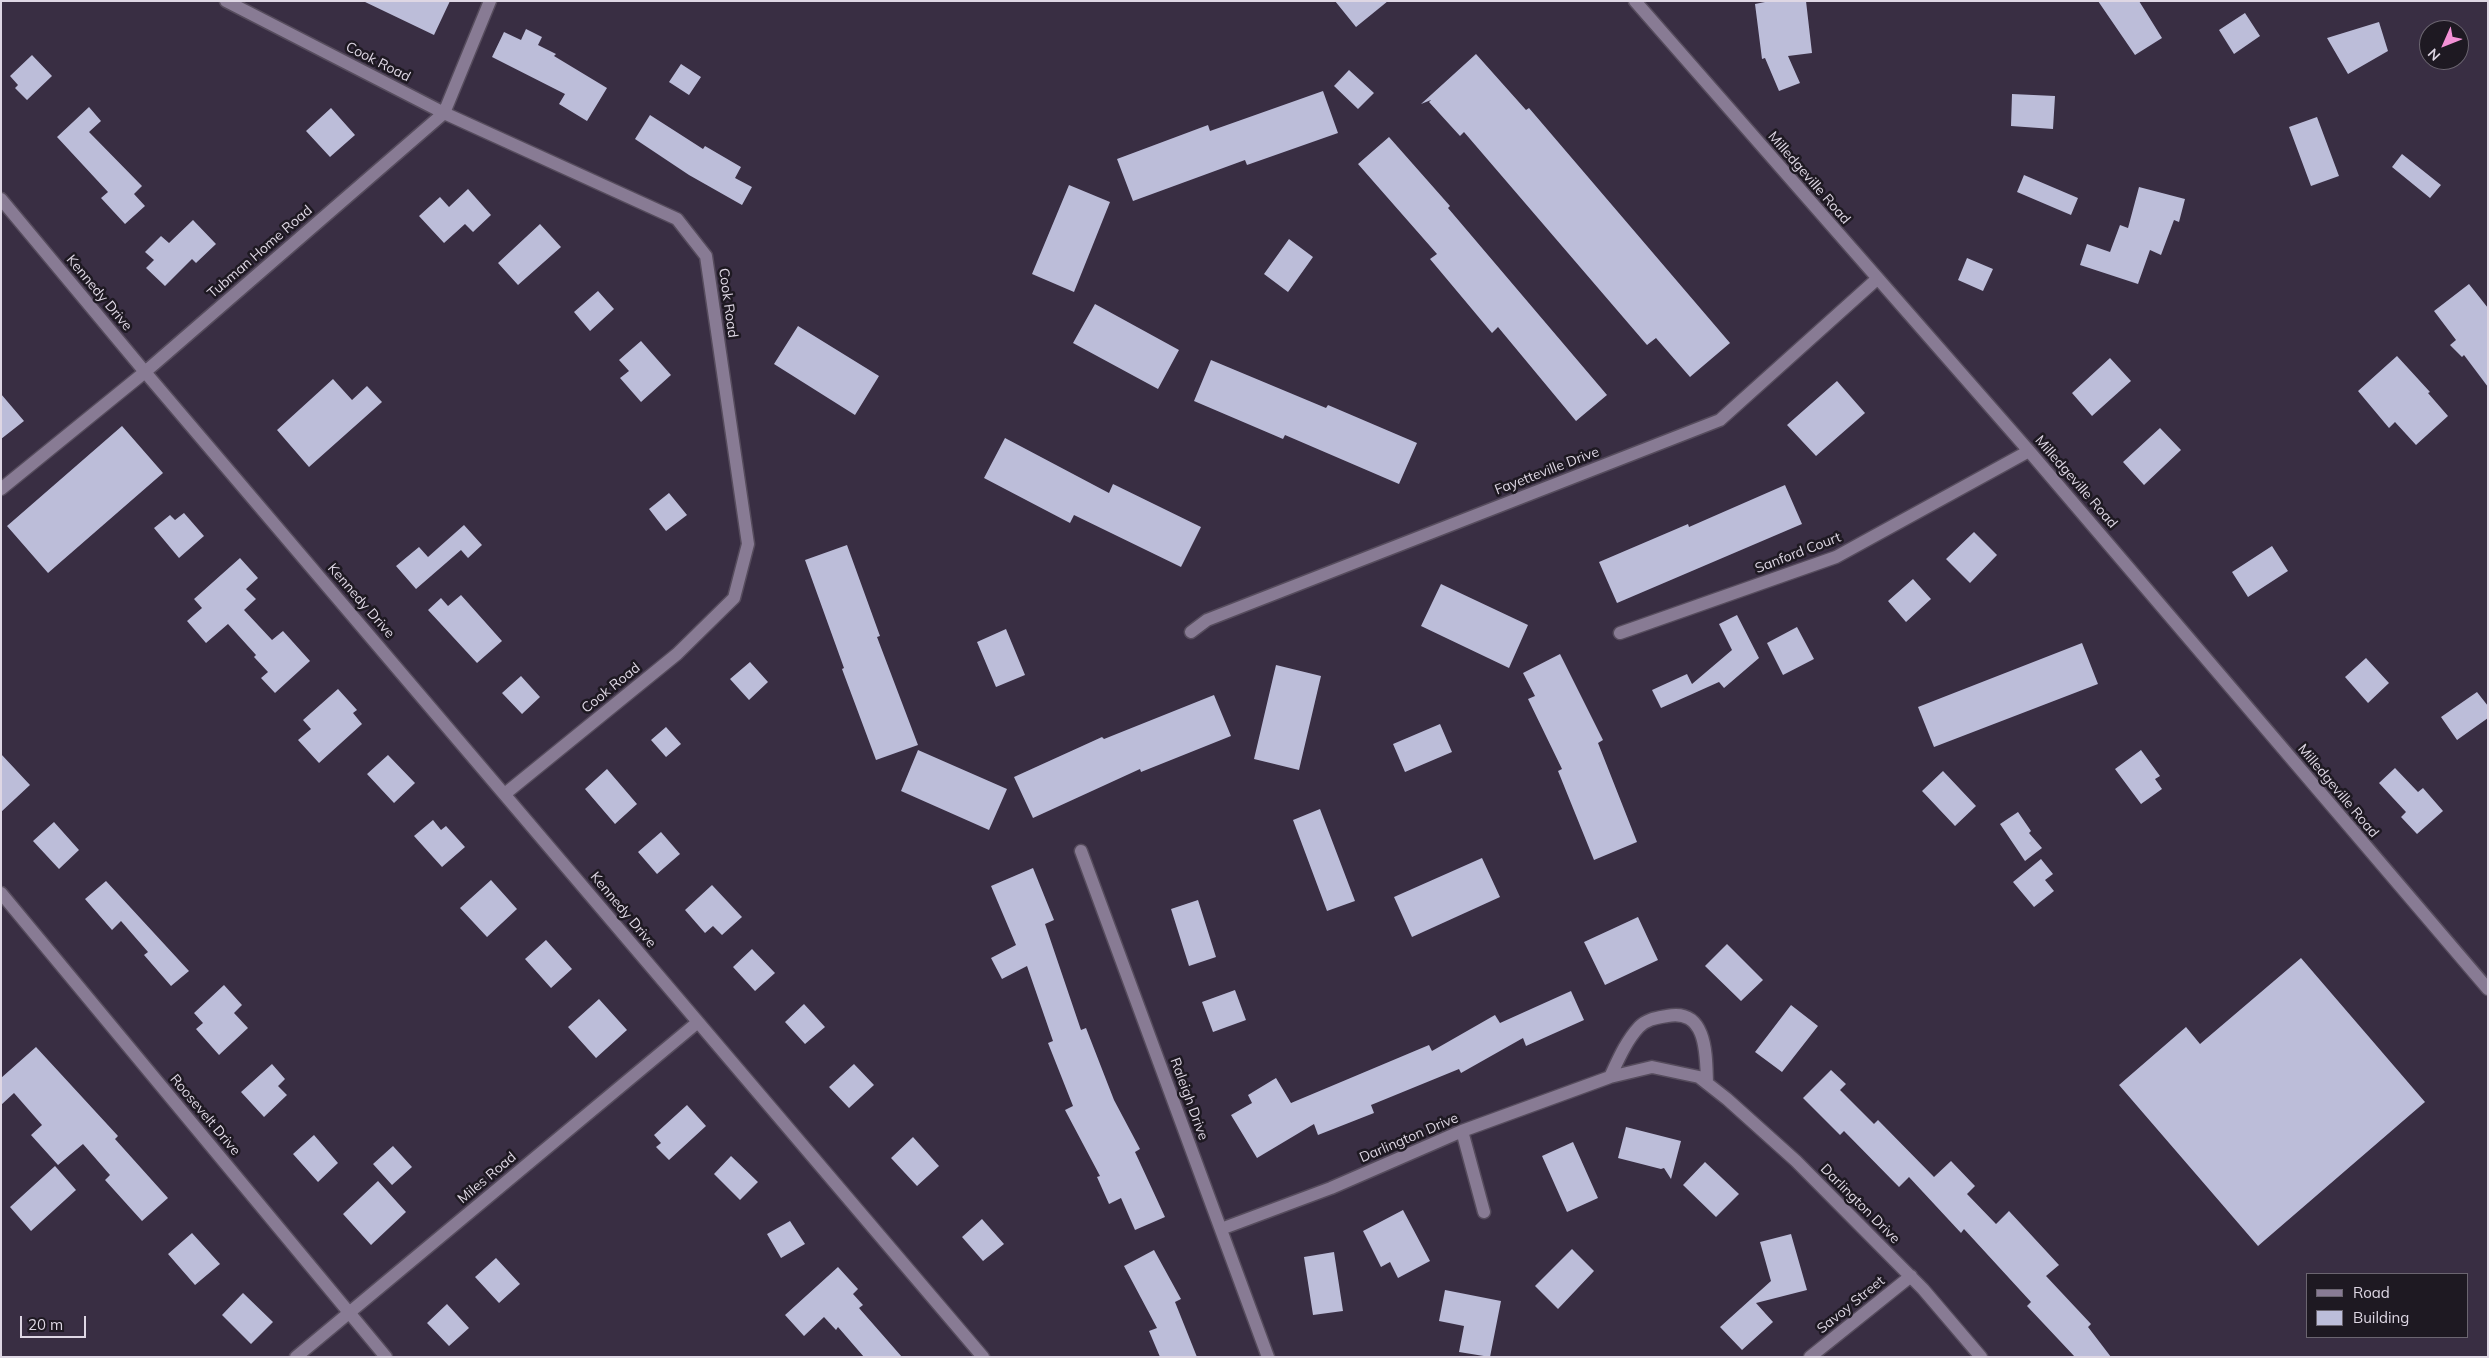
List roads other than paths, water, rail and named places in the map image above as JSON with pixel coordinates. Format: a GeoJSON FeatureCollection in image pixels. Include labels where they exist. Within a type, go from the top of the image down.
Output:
{"type":"FeatureCollection","features":[{"type":"Feature","properties":{"kind":"street","name":"Cook Road"},"geometry":{"type":"LineString","coordinates":[[226,1],[444,113],[677,219],[706,256],[748,544],[734,598],[677,654],[506,793]]}},
{"type":"Feature","properties":{"kind":"street","name":"Tubman Home Road"},"geometry":{"type":"LineString","coordinates":[[1,489],[146,372],[444,113],[490,1]]}},
{"type":"Feature","properties":{"kind":"street","name":"Milledgeville Road"},"geometry":{"type":"LineString","coordinates":[[1634,1],[2029,451],[2488,988]]}},
{"type":"Feature","properties":{"kind":"street","name":"Kennedy Drive"},"geometry":{"type":"LineString","coordinates":[[1,199],[983,1357]]}},
{"type":"Feature","properties":{"kind":"street","name":"Fayetteville Drive"},"geometry":{"type":"LineString","coordinates":[[1191,632],[1207,620],[1720,420],[1877,279]]}},
{"type":"Feature","properties":{"kind":"street","name":"Sanford Court"},"geometry":{"type":"LineString","coordinates":[[1620,633],[1836,557],[2029,451]]}},
{"type":"Feature","properties":{"kind":"street","name":"Raleigh Drive"},"geometry":{"type":"LineString","coordinates":[[1081,851],[1268,1357]]}},
{"type":"Feature","properties":{"kind":"street","name":"Roosevelt Drive"},"geometry":{"type":"LineString","coordinates":[[1,893],[386,1357]]}},
{"type":"Feature","properties":{"kind":"street"},"geometry":{"type":"LineString","coordinates":[[1610,1077],[1626,1044],[1639,1027],[1650,1019],[1672,1015],[1689,1019],[1699,1030],[1706,1044],[1707,1083]]}},
{"type":"Feature","properties":{"kind":"street","name":"Miles Road"},"geometry":{"type":"LineString","coordinates":[[296,1357],[698,1022]]}},
{"type":"Feature","properties":{"kind":"street","name":"Darlington Drive"},"geometry":{"type":"LineString","coordinates":[[1221,1229],[1331,1188],[1462,1131],[1610,1077],[1652,1067],[1699,1077],[1796,1161],[1911,1276],[1981,1357]]}},
{"type":"Feature","properties":{"kind":"street"},"geometry":{"type":"LineString","coordinates":[[1462,1131],[1484,1212]]}},
{"type":"Feature","properties":{"kind":"street","name":"Savoy Street"},"geometry":{"type":"LineString","coordinates":[[1810,1357],[1911,1276]]}}]}
